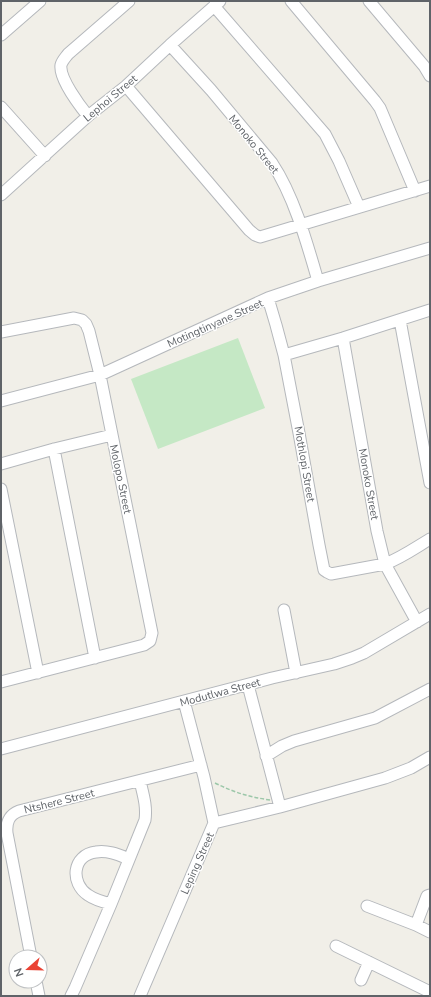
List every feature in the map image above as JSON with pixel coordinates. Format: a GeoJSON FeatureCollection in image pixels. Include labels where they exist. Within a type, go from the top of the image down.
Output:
{"type":"FeatureCollection","features":[{"type":"Feature","properties":{"kind":"street"},"geometry":{"type":"LineString","coordinates":[[1,35],[40,1]]}},
{"type":"Feature","properties":{"kind":"street"},"geometry":{"type":"LineString","coordinates":[[88,116],[66,82],[61,69],[62,62],[68,54],[129,1]]}},
{"type":"Feature","properties":{"kind":"street"},"geometry":{"type":"LineString","coordinates":[[291,1],[362,84],[380,108],[414,191]]}},
{"type":"Feature","properties":{"kind":"street"},"geometry":{"type":"LineString","coordinates":[[369,1],[430,76]]}},
{"type":"Feature","properties":{"kind":"street"},"geometry":{"type":"LineString","coordinates":[[217,4],[325,134],[339,161],[359,207]]}},
{"type":"Feature","properties":{"kind":"street","name":"Lephoi Street"},"geometry":{"type":"LineString","coordinates":[[1,195],[88,116],[126,86],[217,4]]}},
{"type":"Feature","properties":{"kind":"street","name":"Monoko Street"},"geometry":{"type":"LineString","coordinates":[[170,45],[211,90],[272,163],[287,191],[301,225],[318,281]]}},
{"type":"Feature","properties":{"kind":"street"},"geometry":{"type":"LineString","coordinates":[[126,86],[253,234],[257,236],[262,237],[430,186]]}},
{"type":"Feature","properties":{"kind":"street"},"geometry":{"type":"LineString","coordinates":[[2,111],[45,156]]}},
{"type":"Feature","properties":{"kind":"street","name":"Motingtinyane Street"},"geometry":{"type":"LineString","coordinates":[[1,401],[100,375],[268,298],[318,281],[430,248]]}},
{"type":"Feature","properties":{"kind":"street","name":"Mothlopi Street"},"geometry":{"type":"LineString","coordinates":[[268,298],[284,355],[323,568],[331,574],[385,564],[393,561],[430,539]]}},
{"type":"Feature","properties":{"kind":"street"},"geometry":{"type":"LineString","coordinates":[[284,355],[430,310]]}},
{"type":"Feature","properties":{"kind":"street","name":"Molopo Street"},"geometry":{"type":"LineString","coordinates":[[1,332],[71,318],[82,320],[86,324],[89,331],[100,375],[152,629],[150,641],[144,645],[95,658]]}},
{"type":"Feature","properties":{"kind":"street"},"geometry":{"type":"LineString","coordinates":[[400,320],[430,483]]}},
{"type":"Feature","properties":{"kind":"street","name":"Monoko Street"},"geometry":{"type":"LineString","coordinates":[[343,338],[377,531],[385,564],[417,622]]}},
{"type":"Feature","properties":{"kind":"street"},"geometry":{"type":"LineString","coordinates":[[1,464],[112,435]]}},
{"type":"Feature","properties":{"kind":"street"},"geometry":{"type":"LineString","coordinates":[[1,682],[95,658],[54,449]]}},
{"type":"Feature","properties":{"kind":"street"},"geometry":{"type":"LineString","coordinates":[[1,489],[38,673]]}},
{"type":"Feature","properties":{"kind":"street"},"geometry":{"type":"LineString","coordinates":[[284,610],[296,673]]}},
{"type":"Feature","properties":{"kind":"street","name":"Modutlwa Street"},"geometry":{"type":"LineString","coordinates":[[1,749],[184,701],[334,664],[358,656],[430,614]]}},
{"type":"Feature","properties":{"kind":"street"},"geometry":{"type":"LineString","coordinates":[[248,685],[279,804]]}},
{"type":"Feature","properties":{"kind":"street"},"geometry":{"type":"LineString","coordinates":[[266,756],[282,746],[294,741],[383,715],[430,689]]}},
{"type":"Feature","properties":{"kind":"street","name":"Leping Street"},"geometry":{"type":"LineString","coordinates":[[140,996],[214,823],[204,777],[184,701]]}},
{"type":"Feature","properties":{"kind":"street"},"geometry":{"type":"LineString","coordinates":[[214,823],[279,804],[386,778],[411,768],[430,757]]}},
{"type":"Feature","properties":{"kind":"street","name":"Ntshere Street"},"geometry":{"type":"LineString","coordinates":[[29,949],[7,833],[6,825],[12,814],[201,765]]}},
{"type":"Feature","properties":{"kind":"street"},"geometry":{"type":"LineString","coordinates":[[71,996],[143,825],[145,816],[145,802],[140,781]]}},
{"type":"Feature","properties":{"kind":"street"},"geometry":{"type":"LineString","coordinates":[[111,904],[93,898],[80,887],[76,874],[78,864],[87,854],[96,852],[110,852],[129,859]]}},
{"type":"Feature","properties":{"kind":"street"},"geometry":{"type":"LineString","coordinates":[[416,924],[427,896],[430,894]]}},
{"type":"Feature","properties":{"kind":"street"},"geometry":{"type":"LineString","coordinates":[[367,906],[416,924],[430,932]]}},
{"type":"Feature","properties":{"kind":"street"},"geometry":{"type":"LineString","coordinates":[[336,946],[430,992]]}},
{"type":"Feature","properties":{"kind":"street"},"geometry":{"type":"LineString","coordinates":[[361,980],[369,962]]}},
{"type":"Feature","properties":{"kind":"path"},"geometry":{"type":"LineString","coordinates":[[204,777],[229,790],[279,804]]}},
{"type":"Feature","properties":{"kind":"green space"},"geometry":{"type":"Polygon","coordinates":[[[238,338],[265,408],[158,449],[131,379],[238,338]]]}}]}
